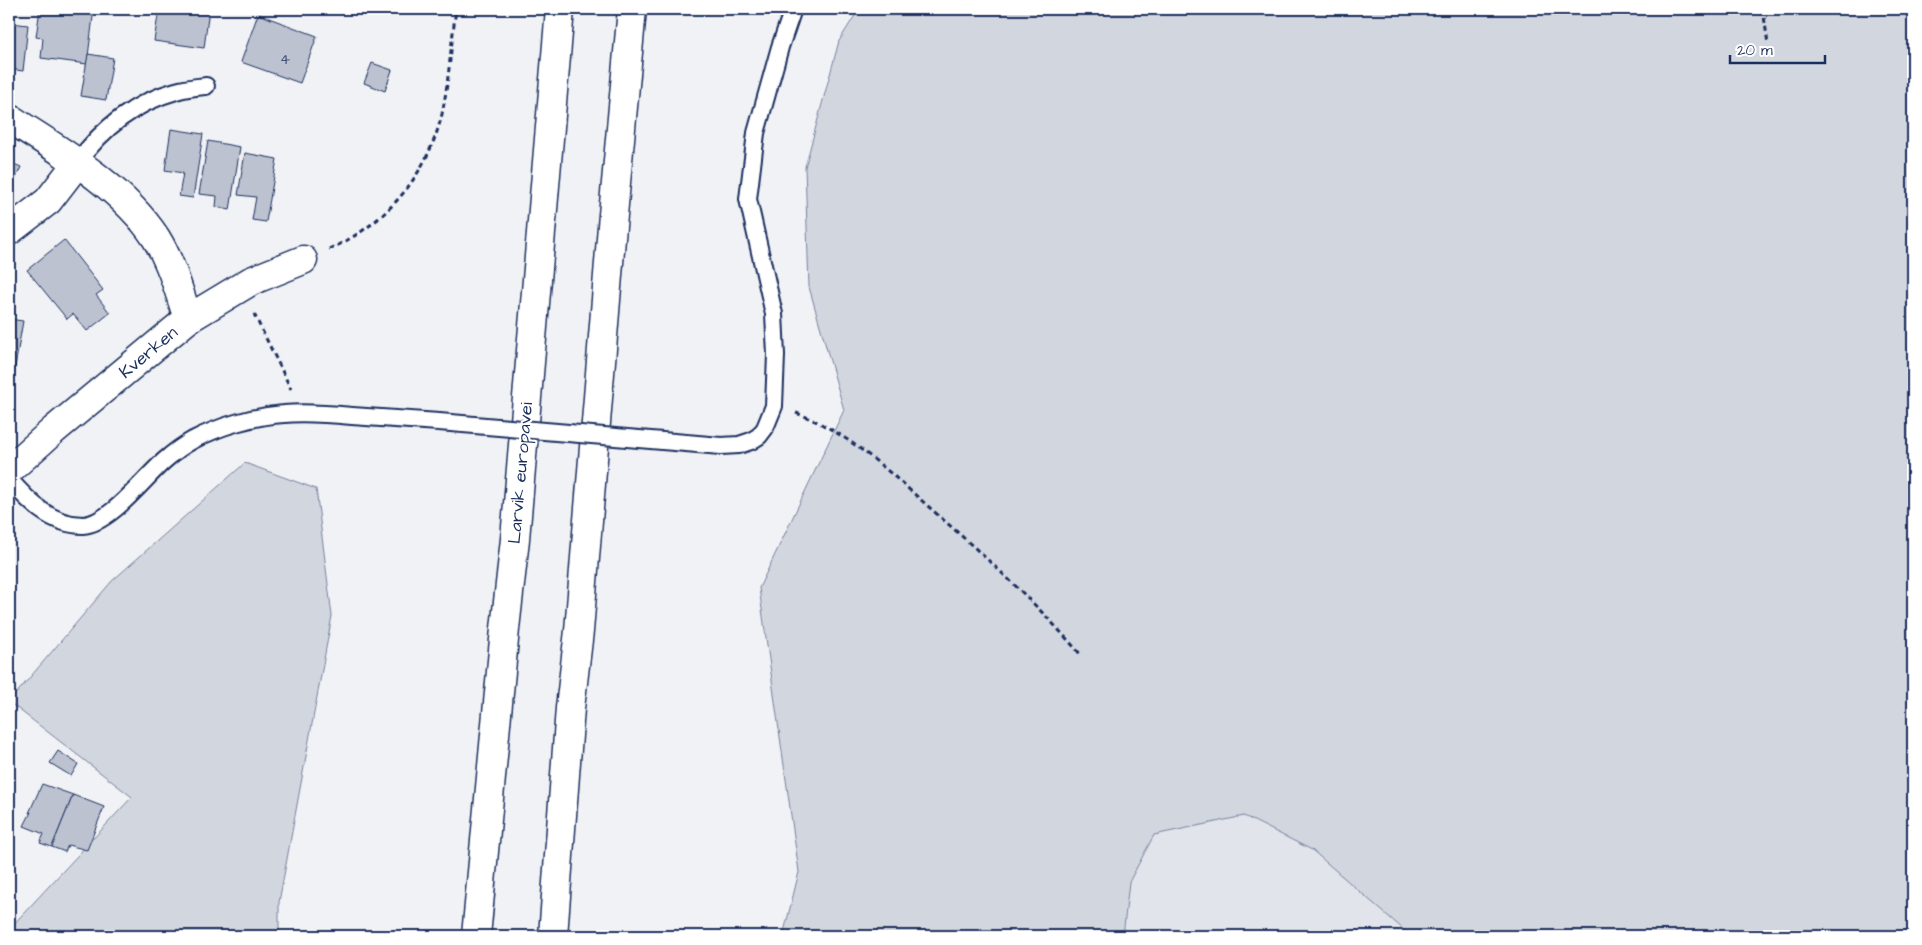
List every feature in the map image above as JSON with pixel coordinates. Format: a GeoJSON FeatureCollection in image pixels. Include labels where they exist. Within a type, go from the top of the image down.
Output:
{"type":"FeatureCollection","features":[{"type":"Feature","properties":{"kind":"main road","name":"Larvik europavei"},"geometry":{"type":"LineString","coordinates":[[476,936],[515,539],[560,9]]}},
{"type":"Feature","properties":{"kind":"main road"},"geometry":{"type":"LineString","coordinates":[[553,936],[570,708],[579,631],[611,236],[632,9]]}},
{"type":"Feature","properties":{"kind":"main road"},"geometry":{"type":"LineString","coordinates":[[9,118],[78,162],[129,205],[155,237],[172,268],[188,319]]}},
{"type":"Feature","properties":{"kind":"main road"},"geometry":{"type":"LineString","coordinates":[[9,231],[48,200],[78,162]]}},
{"type":"Feature","properties":{"kind":"main road","name":"Kverken"},"geometry":{"type":"LineString","coordinates":[[9,470],[54,430],[188,319],[251,281],[303,260]]}},
{"type":"Feature","properties":{"kind":"lane"},"geometry":{"type":"LineString","coordinates":[[9,479],[29,502],[48,515],[68,523],[85,525],[100,520],[138,488],[166,459],[193,440],[222,428],[253,419],[284,414],[323,414],[439,422],[721,446],[739,445],[751,441],[759,436],[765,428],[774,406],[776,355],[774,314],[748,199],[756,133],[780,47],[793,9]]}},
{"type":"Feature","properties":{"kind":"lane"},"geometry":{"type":"LineString","coordinates":[[78,162],[93,142],[118,119],[150,101],[176,90],[206,86]]}},
{"type":"Feature","properties":{"kind":"path"},"geometry":{"type":"LineString","coordinates":[[303,260],[332,248],[373,224],[400,198],[414,178],[429,151],[442,114],[456,9]]}},
{"type":"Feature","properties":{"kind":"path"},"geometry":{"type":"LineString","coordinates":[[1764,9],[1768,44]]}},
{"type":"Feature","properties":{"kind":"path"},"geometry":{"type":"LineString","coordinates":[[237,290],[259,320],[296,398],[298,414]]}},
{"type":"Feature","properties":{"kind":"path"},"geometry":{"type":"LineString","coordinates":[[774,406],[812,419],[838,433],[894,476],[992,562],[1057,627],[1081,655]]}},
{"type":"Feature","properties":{"kind":"shaded area"},"geometry":{"type":"Polygon","coordinates":[[[859,9],[1913,9],[1913,936],[1411,936],[1312,850],[1244,816],[1154,835],[1129,882],[1123,936],[783,936],[799,872],[759,588],[844,410],[809,287],[805,167],[839,41],[859,9]]]}},
{"type":"Feature","properties":{"kind":"shaded area"},"geometry":{"type":"Polygon","coordinates":[[[245,463],[316,489],[332,616],[279,902],[279,936],[9,936],[9,929],[132,797],[9,702],[112,581],[245,463]]]}},
{"type":"Feature","properties":{"kind":"shaded area"},"geometry":{"type":"Polygon","coordinates":[[[1244,816],[1312,850],[1411,936],[1123,936],[1129,882],[1154,835],[1244,816]]]}},
{"type":"Feature","properties":{"kind":"building"},"geometry":{"type":"Polygon","coordinates":[[[40,9],[94,9],[87,64],[41,58],[43,38],[36,37],[40,9]]]}},
{"type":"Feature","properties":{"kind":"building"},"geometry":{"type":"Polygon","coordinates":[[[159,9],[209,9],[204,48],[154,41],[159,9]]]}},
{"type":"Feature","properties":{"kind":"building"},"geometry":{"type":"Polygon","coordinates":[[[258,14],[317,36],[300,83],[241,62],[258,14]]]}},
{"type":"Feature","properties":{"kind":"building"},"geometry":{"type":"Polygon","coordinates":[[[11,23],[28,25],[23,71],[9,69],[11,23]]]}},
{"type":"Feature","properties":{"kind":"building"},"geometry":{"type":"Polygon","coordinates":[[[88,54],[113,58],[106,100],[81,96],[88,54]]]}},
{"type":"Feature","properties":{"kind":"building"},"geometry":{"type":"Polygon","coordinates":[[[372,63],[392,70],[385,91],[364,83],[372,63]]]}},
{"type":"Feature","properties":{"kind":"building"},"geometry":{"type":"Polygon","coordinates":[[[171,129],[203,134],[193,198],[179,196],[183,173],[165,170],[171,129]]]}},
{"type":"Feature","properties":{"kind":"building"},"geometry":{"type":"Polygon","coordinates":[[[208,141],[240,147],[230,210],[216,207],[217,196],[199,194],[208,141]]]}},
{"type":"Feature","properties":{"kind":"building"},"geometry":{"type":"Polygon","coordinates":[[[245,153],[277,159],[266,222],[252,220],[256,197],[238,195],[245,153]]]}},
{"type":"Feature","properties":{"kind":"building"},"geometry":{"type":"Polygon","coordinates":[[[9,162],[21,167],[9,193],[9,162]]]}},
{"type":"Feature","properties":{"kind":"building"},"geometry":{"type":"Polygon","coordinates":[[[64,240],[103,290],[96,295],[110,313],[87,331],[73,314],[67,319],[27,270],[64,240]]]}},
{"type":"Feature","properties":{"kind":"building"},"geometry":{"type":"Polygon","coordinates":[[[9,319],[23,321],[9,401],[9,319]]]}},
{"type":"Feature","properties":{"kind":"building"},"geometry":{"type":"Polygon","coordinates":[[[58,751],[78,764],[71,776],[50,763],[58,751]]]}},
{"type":"Feature","properties":{"kind":"building"},"geometry":{"type":"Polygon","coordinates":[[[42,784],[73,795],[52,847],[40,843],[44,834],[24,826],[42,784]]]}},
{"type":"Feature","properties":{"kind":"building"},"geometry":{"type":"Polygon","coordinates":[[[73,795],[104,807],[87,850],[68,845],[65,852],[52,847],[73,795]]]}}]}
